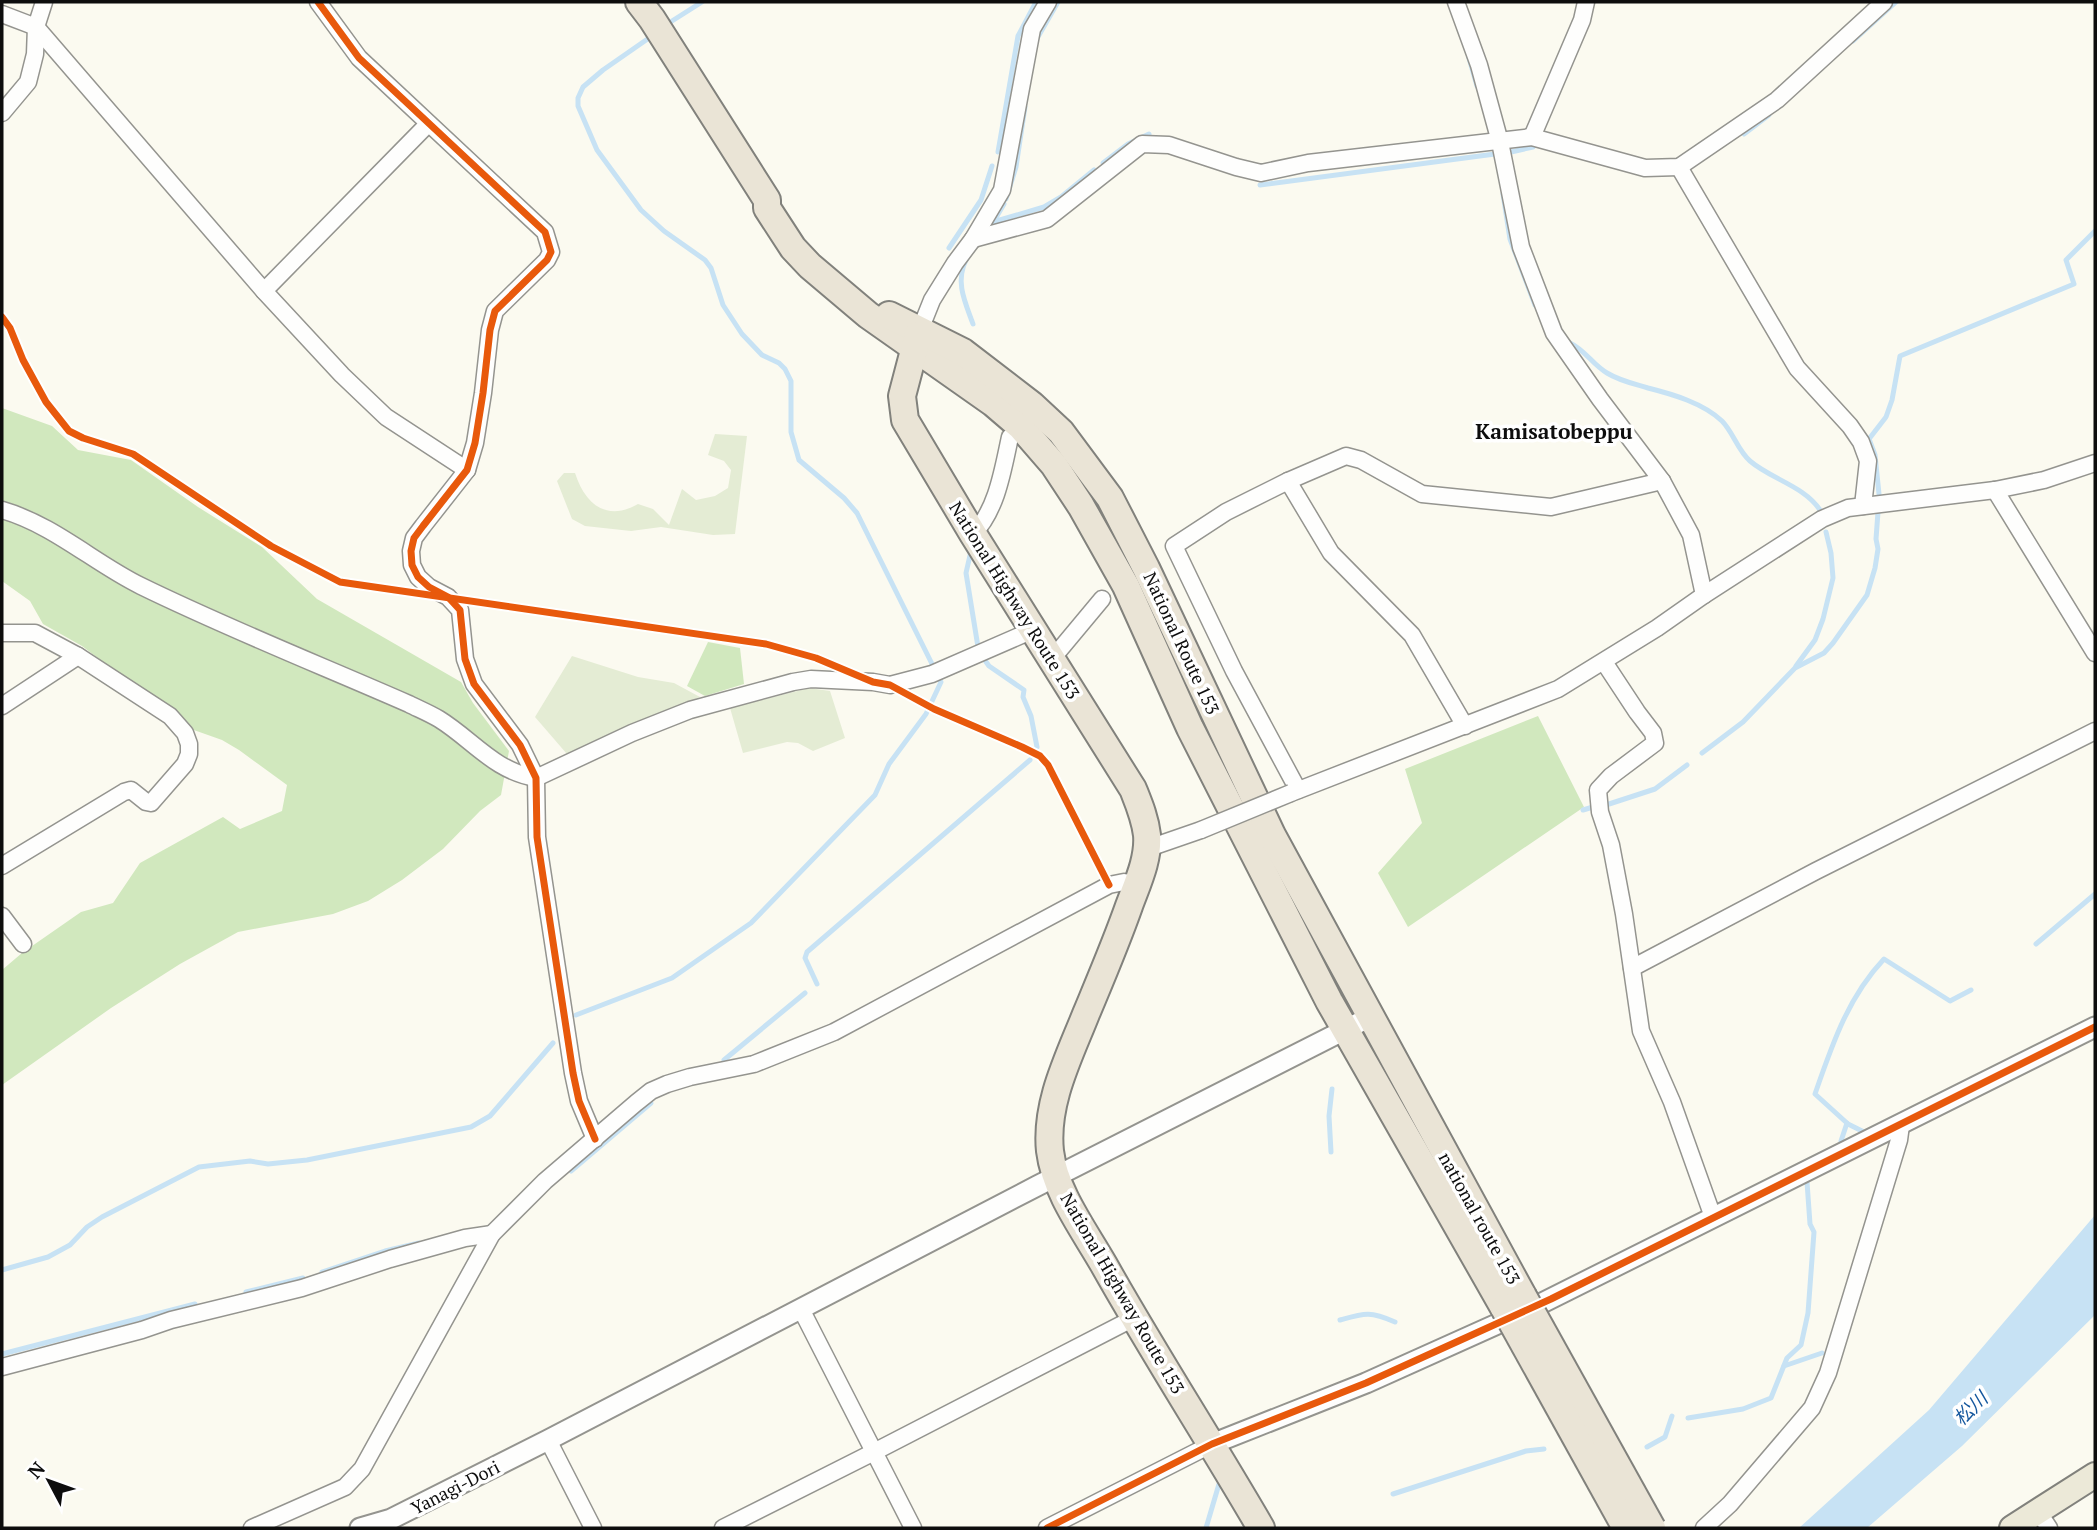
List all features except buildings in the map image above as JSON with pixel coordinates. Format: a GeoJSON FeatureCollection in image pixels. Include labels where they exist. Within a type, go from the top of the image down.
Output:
{"type":"FeatureCollection","features":[{"type":"Feature","properties":{"kind":"highway"},"geometry":{"type":"LineString","coordinates":[[639,2],[767,200],[773,202],[812,254],[841,280],[896,319],[917,339]]}},
{"type":"Feature","properties":{"kind":"highway","name":"National Highway Route 153"},"geometry":{"type":"LineString","coordinates":[[917,339],[902,396],[905,420],[1133,789],[1142,810],[1147,834],[1136,887],[1058,1086],[1051,1116],[1050,1143],[1056,1177],[1134,1318],[1261,1528]]}},
{"type":"Feature","properties":{"kind":"highway","name":"National Route 153"},"geometry":{"type":"LineString","coordinates":[[917,339],[964,352],[1032,405],[1061,432],[1110,498],[1146,568],[1272,835],[1370,1017]]}},
{"type":"Feature","properties":{"kind":"highway","name":"National Route 153"},"geometry":{"type":"LineString","coordinates":[[917,339],[1021,426],[1054,465],[1081,506],[1126,586],[1190,728],[1345,1031]]}},
{"type":"Feature","properties":{"kind":"highway","name":"national route 153"},"geometry":{"type":"LineString","coordinates":[[1370,1017],[1626,1528]]}},
{"type":"Feature","properties":{"kind":"highway","name":"national route 153"},"geometry":{"type":"LineString","coordinates":[[1345,1031],[1652,1528]]}},
{"type":"Feature","properties":{"kind":"main road"},"geometry":{"type":"LineString","coordinates":[[2012,1528],[2044,1519],[2095,1475]]}},
{"type":"Feature","properties":{"kind":"street"},"geometry":{"type":"LineString","coordinates":[[2,113],[28,82],[36,54],[36,27],[44,2]]}},
{"type":"Feature","properties":{"kind":"street"},"geometry":{"type":"LineString","coordinates":[[317,2],[359,58],[545,232],[551,251],[547,260],[495,311],[475,443],[467,470],[414,538],[411,551],[412,565],[418,577],[429,587],[448,597],[460,610],[464,659],[474,684],[520,745],[536,778],[537,837],[573,1073],[579,1101],[595,1139]]}},
{"type":"Feature","properties":{"kind":"street"},"geometry":{"type":"LineString","coordinates":[[917,339],[932,300],[955,262],[973,240],[1002,190],[1032,29],[1048,2]]}},
{"type":"Feature","properties":{"kind":"street"},"geometry":{"type":"LineString","coordinates":[[1456,2],[1479,65],[1500,142],[1521,247],[1554,333],[1662,481],[1691,535],[1704,595]]}},
{"type":"Feature","properties":{"kind":"street"},"geometry":{"type":"LineString","coordinates":[[1532,137],[1582,20],[1586,2]]}},
{"type":"Feature","properties":{"kind":"street"},"geometry":{"type":"LineString","coordinates":[[973,240],[1047,219],[1142,144],[1170,145],[1261,173],[1308,163],[1532,137],[1645,168],[1679,167],[1777,100],[1884,2]]}},
{"type":"Feature","properties":{"kind":"street"},"geometry":{"type":"LineString","coordinates":[[2,14],[36,27],[264,291],[342,375],[386,417],[467,470]]}},
{"type":"Feature","properties":{"kind":"street"},"geometry":{"type":"LineString","coordinates":[[264,291],[428,124]]}},
{"type":"Feature","properties":{"kind":"street"},"geometry":{"type":"LineString","coordinates":[[1679,167],[1797,368],[1850,426],[1861,442],[1868,461],[1863,506]]}},
{"type":"Feature","properties":{"kind":"street"},"geometry":{"type":"LineString","coordinates":[[973,534],[984,523],[993,501],[1010,437]]}},
{"type":"Feature","properties":{"kind":"street"},"geometry":{"type":"LineString","coordinates":[[1294,791],[1174,546],[1226,512],[1346,456],[1362,460],[1422,494],[1551,507],[1662,481]]}},
{"type":"Feature","properties":{"kind":"street"},"geometry":{"type":"LineString","coordinates":[[1146,849],[1201,830],[1294,791],[1558,689],[1657,628],[1822,519],[1848,508],[1995,490],[2043,480],[2095,463]]}},
{"type":"Feature","properties":{"kind":"street"},"geometry":{"type":"LineString","coordinates":[[1288,481],[1331,554],[1412,635],[1465,726]]}},
{"type":"Feature","properties":{"kind":"street"},"geometry":{"type":"LineString","coordinates":[[1995,490],[2095,653]]}},
{"type":"Feature","properties":{"kind":"street"},"geometry":{"type":"LineString","coordinates":[[2,510],[43,526],[119,575],[200,614],[409,704],[440,720],[488,758],[520,775],[536,778],[632,733],[712,704],[811,679],[890,685],[937,672],[1033,630]]}},
{"type":"Feature","properties":{"kind":"street"},"geometry":{"type":"LineString","coordinates":[[1052,659],[1102,599]]}},
{"type":"Feature","properties":{"kind":"street"},"geometry":{"type":"LineString","coordinates":[[2,633],[35,633],[78,656],[170,716],[186,733],[189,744],[185,764],[151,803],[131,790],[124,792],[2,866]]}},
{"type":"Feature","properties":{"kind":"street"},"geometry":{"type":"LineString","coordinates":[[2,706],[78,656]]}},
{"type":"Feature","properties":{"kind":"street"},"geometry":{"type":"LineString","coordinates":[[1604,662],[1653,733],[1655,743],[1611,776],[1598,790],[1600,812],[1611,845],[1616,873],[1641,1031],[1672,1102],[1713,1217]]}},
{"type":"Feature","properties":{"kind":"street"},"geometry":{"type":"LineString","coordinates":[[1632,968],[1816,871],[2095,732]]}},
{"type":"Feature","properties":{"kind":"street"},"geometry":{"type":"LineString","coordinates":[[252,1528],[345,1487],[362,1469],[492,1234],[545,1181],[651,1091],[690,1077],[754,1064],[834,1032],[1109,885],[1125,881],[1136,887]]}},
{"type":"Feature","properties":{"kind":"street"},"geometry":{"type":"LineString","coordinates":[[2,916],[23,944]]}},
{"type":"Feature","properties":{"kind":"street","name":"Yanagi-Dori"},"geometry":{"type":"LineString","coordinates":[[360,1528],[391,1519],[548,1440],[1370,1017]]}},
{"type":"Feature","properties":{"kind":"street"},"geometry":{"type":"LineString","coordinates":[[1048,1528],[1212,1444],[1366,1383],[1513,1318],[2095,1027]]}},
{"type":"Feature","properties":{"kind":"street"},"geometry":{"type":"LineString","coordinates":[[1704,1528],[1730,1504],[1812,1408],[1828,1373],[1899,1140],[1901,1125]]}},
{"type":"Feature","properties":{"kind":"street"},"geometry":{"type":"LineString","coordinates":[[2,1367],[171,1320],[302,1288],[465,1238],[492,1234]]}},
{"type":"Feature","properties":{"kind":"street"},"geometry":{"type":"LineString","coordinates":[[801,1309],[913,1528]]}},
{"type":"Feature","properties":{"kind":"street"},"geometry":{"type":"LineString","coordinates":[[723,1528],[1134,1318]]}},
{"type":"Feature","properties":{"kind":"street"},"geometry":{"type":"LineString","coordinates":[[548,1440],[593,1528]]}},
{"type":"Feature","properties":{"kind":"green space"},"geometry":{"type":"Polygon","coordinates":[[[2,408],[52,426],[78,450],[131,460],[262,547],[317,599],[461,682],[473,703],[509,751],[501,795],[480,811],[443,849],[402,880],[368,901],[333,914],[238,932],[180,964],[111,1008],[2,1085],[2,970],[81,912],[113,903],[140,863],[223,817],[240,829],[282,811],[287,785],[222,740],[191,729],[82,646],[43,624],[30,601],[2,581],[2,408]]]}},
{"type":"Feature","properties":{"kind":"green space"},"geometry":{"type":"Polygon","coordinates":[[[715,434],[747,436],[735,534],[713,535],[661,527],[631,531],[585,526],[572,519],[557,481],[564,473],[575,473],[585,493],[598,507],[616,511],[638,504],[653,509],[669,525],[682,489],[696,500],[715,496],[728,488],[731,470],[724,461],[708,455],[715,434]]]}},
{"type":"Feature","properties":{"kind":"green space"},"geometry":{"type":"Polygon","coordinates":[[[708,642],[740,648],[744,684],[705,696],[687,686],[708,642]]]}},
{"type":"Feature","properties":{"kind":"green space"},"geometry":{"type":"Polygon","coordinates":[[[572,656],[638,677],[674,683],[700,697],[567,754],[535,717],[572,656]]]}},
{"type":"Feature","properties":{"kind":"green space"},"geometry":{"type":"Polygon","coordinates":[[[809,688],[830,691],[845,738],[813,751],[798,743],[787,742],[743,753],[730,708],[809,688]]]}},
{"type":"Feature","properties":{"kind":"green space"},"geometry":{"type":"Polygon","coordinates":[[[1538,716],[1584,807],[1408,927],[1378,873],[1422,823],[1405,769],[1538,716]]]}},
{"type":"Feature","properties":{"kind":"water","name":"松川"},"geometry":{"type":"Polygon","coordinates":[[[2095,1215],[2095,1315],[1962,1446],[1867,1528],[1799,1528],[1929,1410],[2095,1215]]]}},
{"type":"Feature","properties":{"kind":"waterway"},"geometry":{"type":"LineString","coordinates":[[672,21],[702,2]]}},
{"type":"Feature","properties":{"kind":"waterway"},"geometry":{"type":"LineString","coordinates":[[998,152],[1018,36],[1036,2]]}},
{"type":"Feature","properties":{"kind":"waterway"},"geometry":{"type":"LineString","coordinates":[[1035,42],[1058,2]]}},
{"type":"Feature","properties":{"kind":"waterway"},"geometry":{"type":"LineString","coordinates":[[1853,41],[1896,2]]}},
{"type":"Feature","properties":{"kind":"waterway"},"geometry":{"type":"LineString","coordinates":[[576,1015],[672,978],[751,923],[875,795],[889,764],[926,714],[941,682],[857,513],[844,498],[799,460],[791,432],[791,381],[785,369],[762,355],[742,334],[723,305],[711,268],[705,260],[664,231],[641,210],[597,150],[578,106],[583,87],[649,38]]}},
{"type":"Feature","properties":{"kind":"waterway"},"geometry":{"type":"LineString","coordinates":[[1469,58],[1477,86]]}},
{"type":"Feature","properties":{"kind":"waterway"},"geometry":{"type":"LineString","coordinates":[[1006,199],[1016,167],[1025,107]]}},
{"type":"Feature","properties":{"kind":"waterway"},"geometry":{"type":"LineString","coordinates":[[1744,134],[1769,115]]}},
{"type":"Feature","properties":{"kind":"waterway"},"geometry":{"type":"LineString","coordinates":[[1103,163],[1128,144],[1149,134]]}},
{"type":"Feature","properties":{"kind":"waterway"},"geometry":{"type":"LineString","coordinates":[[1511,152],[1533,147]]}},
{"type":"Feature","properties":{"kind":"waterway"},"geometry":{"type":"LineString","coordinates":[[1260,185],[1495,154]]}},
{"type":"Feature","properties":{"kind":"waterway"},"geometry":{"type":"LineString","coordinates":[[949,248],[981,200],[992,166]]}},
{"type":"Feature","properties":{"kind":"waterway"},"geometry":{"type":"LineString","coordinates":[[993,222],[1044,207],[1094,170]]}},
{"type":"Feature","properties":{"kind":"waterway"},"geometry":{"type":"LineString","coordinates":[[1503,194],[1510,239],[1535,305]]}},
{"type":"Feature","properties":{"kind":"waterway"},"geometry":{"type":"LineString","coordinates":[[994,221],[1004,204]]}},
{"type":"Feature","properties":{"kind":"waterway"},"geometry":{"type":"LineString","coordinates":[[1879,494],[1875,455],[1869,439],[1886,417],[1900,356],[2074,284],[2066,260],[2095,231]]}},
{"type":"Feature","properties":{"kind":"waterway"},"geometry":{"type":"LineString","coordinates":[[966,260],[961,284],[973,324]]}},
{"type":"Feature","properties":{"kind":"waterway"},"geometry":{"type":"LineString","coordinates":[[1570,343],[1612,376],[1687,400],[1706,409],[1726,425],[1750,461],[1805,495],[1820,510]]}},
{"type":"Feature","properties":{"kind":"waterway"},"geometry":{"type":"LineString","coordinates":[[1702,753],[1743,722],[1795,668],[1824,653],[1833,643],[1867,595],[1878,549],[1878,512]]}},
{"type":"Feature","properties":{"kind":"waterway"},"geometry":{"type":"LineString","coordinates":[[1796,666],[1815,640],[1833,578],[1826,532]]}},
{"type":"Feature","properties":{"kind":"waterway"},"geometry":{"type":"LineString","coordinates":[[971,551],[966,573],[978,647]]}},
{"type":"Feature","properties":{"kind":"waterway"},"geometry":{"type":"LineString","coordinates":[[984,659],[989,666],[1024,690],[1023,697],[1031,716],[1037,747]]}},
{"type":"Feature","properties":{"kind":"waterway"},"geometry":{"type":"LineString","coordinates":[[817,984],[805,958],[807,952],[1030,760]]}},
{"type":"Feature","properties":{"kind":"waterway"},"geometry":{"type":"LineString","coordinates":[[1606,805],[1655,789],[1687,765]]}},
{"type":"Feature","properties":{"kind":"waterway"},"geometry":{"type":"LineString","coordinates":[[1583,810],[1593,807]]}},
{"type":"Feature","properties":{"kind":"waterway"},"geometry":{"type":"LineString","coordinates":[[2036,944],[2095,894]]}},
{"type":"Feature","properties":{"kind":"waterway"},"geometry":{"type":"LineString","coordinates":[[1862,1131],[1848,1124],[1815,1094],[1842,1022],[1871,974],[1884,959],[1950,1001],[1971,990]]}},
{"type":"Feature","properties":{"kind":"waterway"},"geometry":{"type":"LineString","coordinates":[[724,1060],[805,993]]}},
{"type":"Feature","properties":{"kind":"waterway"},"geometry":{"type":"LineString","coordinates":[[2,1270],[48,1257],[70,1245],[87,1227],[102,1217],[199,1167],[250,1161],[268,1164],[307,1160],[471,1127],[490,1116],[553,1043]]}},
{"type":"Feature","properties":{"kind":"waterway"},"geometry":{"type":"LineString","coordinates":[[1331,1152],[1329,1116],[1332,1089]]}},
{"type":"Feature","properties":{"kind":"waterway"},"geometry":{"type":"LineString","coordinates":[[571,1171],[651,1103]]}},
{"type":"Feature","properties":{"kind":"waterway"},"geometry":{"type":"LineString","coordinates":[[1841,1141],[1847,1123]]}},
{"type":"Feature","properties":{"kind":"waterway"},"geometry":{"type":"LineString","coordinates":[[1688,1418],[1743,1409],[1771,1398],[1787,1358],[1801,1345],[1808,1313],[1814,1232],[1810,1224],[1807,1182]]}},
{"type":"Feature","properties":{"kind":"waterway"},"geometry":{"type":"LineString","coordinates":[[322,1272],[419,1243]]}},
{"type":"Feature","properties":{"kind":"waterway"},"geometry":{"type":"LineString","coordinates":[[246,1292],[303,1278]]}},
{"type":"Feature","properties":{"kind":"waterway"},"geometry":{"type":"LineString","coordinates":[[2,1354],[195,1304]]}},
{"type":"Feature","properties":{"kind":"waterway"},"geometry":{"type":"LineString","coordinates":[[1340,1320],[1367,1314],[1395,1322]]}},
{"type":"Feature","properties":{"kind":"waterway"},"geometry":{"type":"LineString","coordinates":[[1784,1366],[1822,1353]]}},
{"type":"Feature","properties":{"kind":"waterway"},"geometry":{"type":"LineString","coordinates":[[1647,1447],[1665,1437],[1672,1416]]}},
{"type":"Feature","properties":{"kind":"waterway"},"geometry":{"type":"LineString","coordinates":[[1393,1494],[1526,1451],[1544,1449]]}},
{"type":"Feature","properties":{"kind":"waterway"},"geometry":{"type":"LineString","coordinates":[[1206,1528],[1219,1484]]}},
{"type":"Feature","properties":{"kind":"cycle path"},"geometry":{"type":"LineString","coordinates":[[318,2],[359,58],[545,232],[551,252],[547,260],[495,311],[475,443],[467,470],[414,538],[411,551],[412,565],[418,577],[429,587],[448,597],[460,610],[465,659],[474,684],[520,745],[536,778],[537,837],[573,1073],[579,1101],[595,1139]]}},
{"type":"Feature","properties":{"kind":"cycle path"},"geometry":{"type":"LineString","coordinates":[[2,317],[46,402],[69,431],[133,454],[271,546],[340,582],[766,644],[816,658],[873,682],[890,685],[934,709],[1040,756],[1048,765],[1109,885]]}},
{"type":"Feature","properties":{"kind":"cycle path"},"geometry":{"type":"LineString","coordinates":[[1047,1528],[1212,1444],[1366,1383],[1551,1299],[2095,1027]]}},
{"type":"Feature","properties":{"kind":"district","name":"Kamisatobeppu"},"geometry":{"type":"Point","coordinates":[1554,431]}}]}
